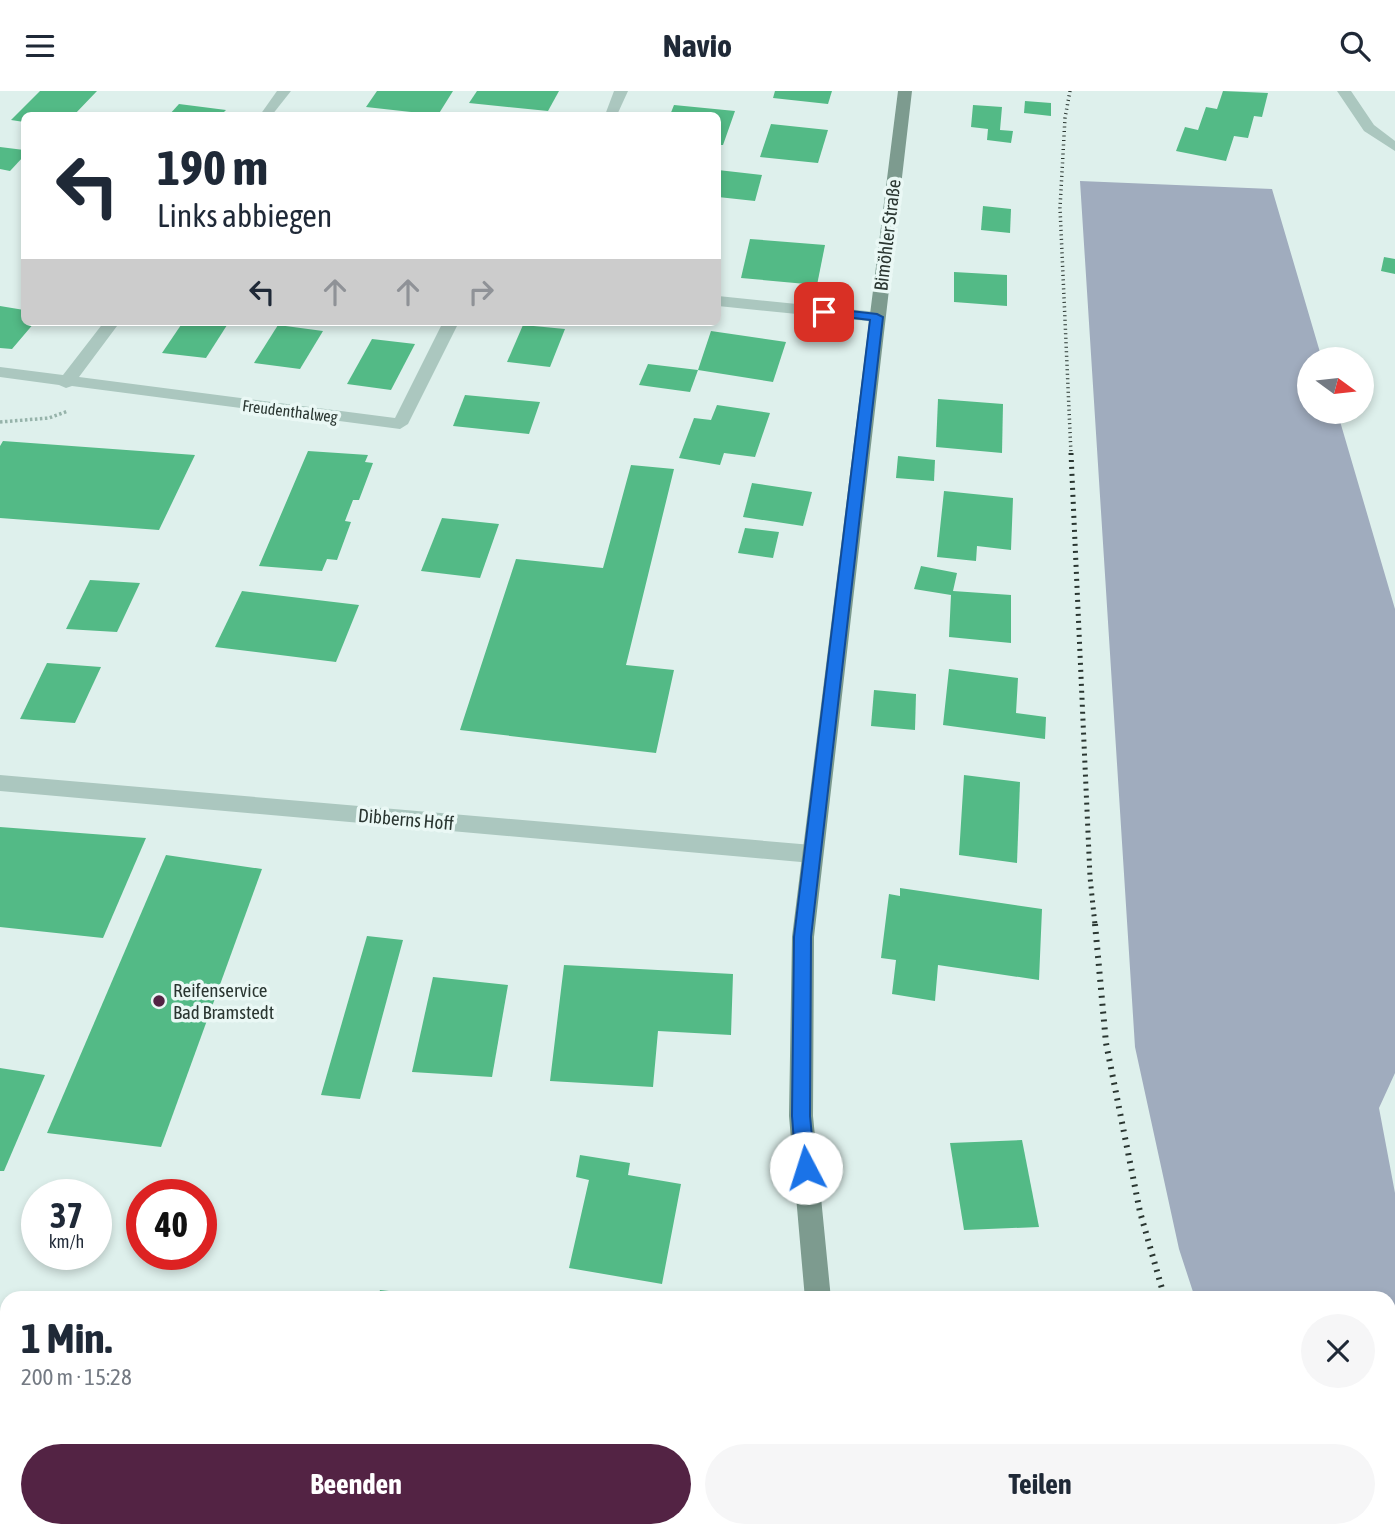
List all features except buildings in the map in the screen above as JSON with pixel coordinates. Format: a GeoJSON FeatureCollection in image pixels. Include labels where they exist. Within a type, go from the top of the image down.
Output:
{"type":"FeatureCollection","features":[{"type":"Feature","properties":{"kind":"street"},"geometry":{"type":"LineString","coordinates":[[268,112],[284,91]]}},
{"type":"Feature","properties":{"kind":"street"},"geometry":{"type":"LineString","coordinates":[[612,112],[621,91]]}},
{"type":"Feature","properties":{"kind":"street","name":"Bimöhler Straße"},"geometry":{"type":"LineString","coordinates":[[817,1291],[801,1116],[803,937],[905,91]]}},
{"type":"Feature","properties":{"kind":"street"},"geometry":{"type":"LineString","coordinates":[[1344,91],[1369,128],[1395,147]]}},
{"type":"Feature","properties":{"kind":"street"},"geometry":{"type":"LineString","coordinates":[[721,301],[877,317]]}},
{"type":"Feature","properties":{"kind":"street"},"geometry":{"type":"LineString","coordinates":[[0,372],[66,383],[109,326]]}},
{"type":"Feature","properties":{"kind":"street","name":"Freudenthalweg"},"geometry":{"type":"LineString","coordinates":[[66,383],[400,425],[449,326]]}},
{"type":"Feature","properties":{"kind":"street","name":"Dibberns Hoff"},"geometry":{"type":"LineString","coordinates":[[0,783],[812,854]]}},
{"type":"Feature","properties":{"kind":"path"},"geometry":{"type":"LineString","coordinates":[[0,422],[50,418],[69,411],[81,399],[66,383]]}},
{"type":"Feature","properties":{"kind":"shaded area"},"geometry":{"type":"Polygon","coordinates":[[[1080,181],[1272,189],[1318,347],[1297,347],[1297,424],[1341,424],[1395,609],[1395,1073],[1379,1108],[1395,1193],[1395,1291],[1193,1291],[1179,1249],[1135,1047],[1080,181]]]}},
{"type":"Feature","properties":{"kind":"railway"},"geometry":{"type":"LineString","coordinates":[[1070,91],[1065,118],[1060,208],[1071,454]]}},
{"type":"Feature","properties":{"kind":"railway"},"geometry":{"type":"LineString","coordinates":[[1071,453],[1090,877],[1095,925]]}},
{"type":"Feature","properties":{"kind":"railway"},"geometry":{"type":"LineString","coordinates":[[1095,924],[1106,1043],[1140,1212],[1163,1291]]}},
{"type":"Feature","properties":{"kind":"place","name":"Reifenservice Bad Bramstedt"},"geometry":{"type":"Point","coordinates":[159,1001]}},
{"type":"Feature","properties":{"kind":"route"},"geometry":{"type":"LineString","coordinates":[[806,1168],[801,1116],[803,937],[877,317],[824,312]]}}]}
